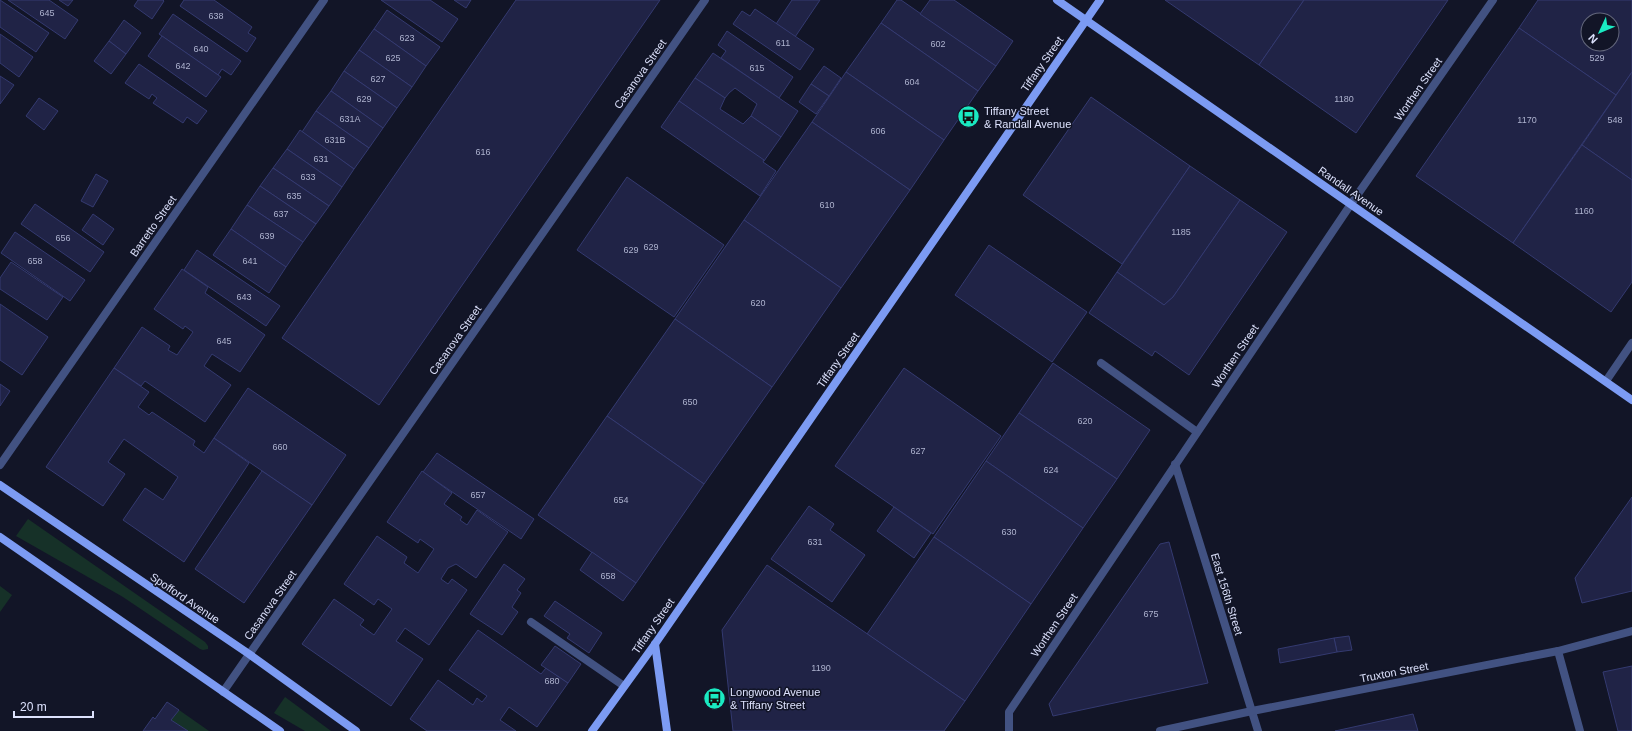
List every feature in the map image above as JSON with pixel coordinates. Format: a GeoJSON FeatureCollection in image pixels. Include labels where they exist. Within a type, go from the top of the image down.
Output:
{"type":"FeatureCollection","features":[{"type":"Feature","properties":{"kind":"main road","name":"Randall Avenue"},"geometry":{"type":"LineString","coordinates":[[1057,0],[1632,400]]}},
{"type":"Feature","properties":{"kind":"main road","name":"Tiffany Street"},"geometry":{"type":"LineString","coordinates":[[592,731],[655,644],[1100,0]]}},
{"type":"Feature","properties":{"kind":"main road","name":"Spofford Avenue"},"geometry":{"type":"LineString","coordinates":[[0,485],[249,654],[356,731]]}},
{"type":"Feature","properties":{"kind":"main road"},"geometry":{"type":"LineString","coordinates":[[0,537],[280,731]]}},
{"type":"Feature","properties":{"kind":"main road"},"geometry":{"type":"LineString","coordinates":[[655,644],[667,731]]}},
{"type":"Feature","properties":{"kind":"street","name":"Barretto Street"},"geometry":{"type":"LineString","coordinates":[[0,465],[324,0]]}},
{"type":"Feature","properties":{"kind":"street","name":"Casanova Street"},"geometry":{"type":"LineString","coordinates":[[223,692],[705,0]]}},
{"type":"Feature","properties":{"kind":"street","name":"Worthen Street"},"geometry":{"type":"LineString","coordinates":[[1009,731],[1009,712],[1351,204],[1493,0]]}},
{"type":"Feature","properties":{"kind":"street"},"geometry":{"type":"LineString","coordinates":[[1606,381],[1632,343]]}},
{"type":"Feature","properties":{"kind":"street"},"geometry":{"type":"LineString","coordinates":[[1101,363],[1197,432]]}},
{"type":"Feature","properties":{"kind":"street","name":"East 156th Street"},"geometry":{"type":"LineString","coordinates":[[1175,464],[1258,731]]}},
{"type":"Feature","properties":{"kind":"street"},"geometry":{"type":"LineString","coordinates":[[531,622],[624,686]]}},
{"type":"Feature","properties":{"kind":"street","name":"Truxton Street"},"geometry":{"type":"LineString","coordinates":[[1160,731],[1252,711],[1558,651],[1632,631]]}},
{"type":"Feature","properties":{"kind":"street"},"geometry":{"type":"LineString","coordinates":[[1558,651],[1580,731]]}},
{"type":"Feature","properties":{"kind":"green space"},"geometry":{"type":"Polygon","coordinates":[[[28,519],[205,642],[208,649],[200,649],[123,597],[16,536],[28,519]]]}},
{"type":"Feature","properties":{"kind":"green space"},"geometry":{"type":"Polygon","coordinates":[[[0,586],[12,595],[0,612],[0,586]]]}},
{"type":"Feature","properties":{"kind":"green space"},"geometry":{"type":"Polygon","coordinates":[[[285,697],[331,731],[305,731],[274,713],[285,697]]]}},
{"type":"Feature","properties":{"kind":"green space"},"geometry":{"type":"Polygon","coordinates":[[[179,710],[209,731],[188,731],[171,720],[179,710]]]}},
{"type":"Feature","properties":{"kind":"building"},"geometry":{"type":"Polygon","coordinates":[[[0,0],[49,33],[36,52],[0,27],[0,0]]]}},
{"type":"Feature","properties":{"kind":"building"},"geometry":{"type":"Polygon","coordinates":[[[8,0],[49,0],[78,20],[65,39],[8,0]]]}},
{"type":"Feature","properties":{"kind":"building"},"geometry":{"type":"Polygon","coordinates":[[[59,0],[73,0],[68,6],[59,0]]]}},
{"type":"Feature","properties":{"kind":"building"},"geometry":{"type":"Polygon","coordinates":[[[138,0],[164,1],[152,19],[134,6],[138,0]]]}},
{"type":"Feature","properties":{"kind":"building"},"geometry":{"type":"Polygon","coordinates":[[[184,0],[214,0],[252,27],[248,33],[256,38],[247,52],[180,6],[184,0]]]}},
{"type":"Feature","properties":{"kind":"building"},"geometry":{"type":"Polygon","coordinates":[[[381,0],[430,0],[458,19],[442,42],[381,0]]]}},
{"type":"Feature","properties":{"kind":"building"},"geometry":{"type":"Polygon","coordinates":[[[454,0],[471,0],[466,8],[454,0]]]}},
{"type":"Feature","properties":{"kind":"building"},"geometry":{"type":"Polygon","coordinates":[[[516,0],[660,0],[379,405],[282,338],[516,0]]]}},
{"type":"Feature","properties":{"kind":"building"},"geometry":{"type":"Polygon","coordinates":[[[792,0],[820,0],[795,37],[776,24],[792,0]]]}},
{"type":"Feature","properties":{"kind":"building"},"geometry":{"type":"Polygon","coordinates":[[[897,0],[901,0],[996,66],[978,91],[881,23],[897,0]]]}},
{"type":"Feature","properties":{"kind":"building"},"geometry":{"type":"Polygon","coordinates":[[[930,0],[954,0],[1013,41],[996,66],[920,14],[930,0]]]}},
{"type":"Feature","properties":{"kind":"building"},"geometry":{"type":"Polygon","coordinates":[[[1165,0],[1304,0],[1259,65],[1165,0]]]}},
{"type":"Feature","properties":{"kind":"building"},"geometry":{"type":"Polygon","coordinates":[[[1304,0],[1448,0],[1356,133],[1259,65],[1304,0]]]}},
{"type":"Feature","properties":{"kind":"building"},"geometry":{"type":"Polygon","coordinates":[[[1538,0],[1632,0],[1632,72],[1616,95],[1519,28],[1538,0]]]}},
{"type":"Feature","properties":{"kind":"building"},"geometry":{"type":"Polygon","coordinates":[[[755,9],[814,49],[800,70],[733,24],[742,11],[750,16],[755,9]]]}},
{"type":"Feature","properties":{"kind":"building"},"geometry":{"type":"Polygon","coordinates":[[[387,10],[440,47],[426,66],[374,29],[387,10]]]}},
{"type":"Feature","properties":{"kind":"building"},"geometry":{"type":"Polygon","coordinates":[[[173,14],[241,61],[231,75],[222,69],[218,75],[159,34],[173,14]]]}},
{"type":"Feature","properties":{"kind":"building"},"geometry":{"type":"Polygon","coordinates":[[[124,20],[141,33],[126,54],[109,41],[124,20]]]}},
{"type":"Feature","properties":{"kind":"building"},"geometry":{"type":"Polygon","coordinates":[[[881,23],[978,91],[944,140],[846,72],[881,23]]]}},
{"type":"Feature","properties":{"kind":"building"},"geometry":{"type":"Polygon","coordinates":[[[1519,28],[1616,95],[1513,243],[1416,176],[1519,28]]]}},
{"type":"Feature","properties":{"kind":"building"},"geometry":{"type":"Polygon","coordinates":[[[374,29],[426,66],[412,87],[359,50],[374,29]]]}},
{"type":"Feature","properties":{"kind":"building"},"geometry":{"type":"Polygon","coordinates":[[[727,31],[793,77],[779,98],[721,58],[726,51],[718,45],[727,31]]]}},
{"type":"Feature","properties":{"kind":"building"},"geometry":{"type":"Polygon","coordinates":[[[0,34],[33,57],[19,77],[0,63],[0,34]]]}},
{"type":"Feature","properties":{"kind":"building"},"geometry":{"type":"Polygon","coordinates":[[[162,36],[221,77],[206,97],[148,56],[162,36]]]}},
{"type":"Feature","properties":{"kind":"building"},"geometry":{"type":"Polygon","coordinates":[[[109,41],[126,54],[111,74],[94,61],[109,41]]]}},
{"type":"Feature","properties":{"kind":"building"},"geometry":{"type":"Polygon","coordinates":[[[359,50],[412,87],[397,108],[344,71],[359,50]]]}},
{"type":"Feature","properties":{"kind":"building"},"geometry":{"type":"Polygon","coordinates":[[[713,53],[798,111],[781,137],[751,116],[757,104],[735,88],[725,98],[695,78],[713,53]]]}},
{"type":"Feature","properties":{"kind":"building"},"geometry":{"type":"Polygon","coordinates":[[[139,64],[207,111],[197,124],[187,117],[183,123],[153,103],[157,98],[152,94],[149,99],[125,83],[139,64]]]}},
{"type":"Feature","properties":{"kind":"building"},"geometry":{"type":"Polygon","coordinates":[[[824,66],[841,78],[829,96],[811,84],[824,66]]]}},
{"type":"Feature","properties":{"kind":"building"},"geometry":{"type":"Polygon","coordinates":[[[344,71],[397,108],[383,128],[331,91],[344,71]]]}},
{"type":"Feature","properties":{"kind":"building"},"geometry":{"type":"Polygon","coordinates":[[[846,72],[944,140],[910,190],[812,122],[846,72]]]}},
{"type":"Feature","properties":{"kind":"building"},"geometry":{"type":"Polygon","coordinates":[[[1632,72],[1632,180],[1582,145],[1632,72]]]}},
{"type":"Feature","properties":{"kind":"building"},"geometry":{"type":"Polygon","coordinates":[[[0,76],[14,85],[0,104],[0,76]]]}},
{"type":"Feature","properties":{"kind":"building"},"geometry":{"type":"Polygon","coordinates":[[[695,78],[725,98],[720,109],[743,124],[751,116],[781,137],[764,161],[679,101],[695,78]]]}},
{"type":"Feature","properties":{"kind":"building"},"geometry":{"type":"Polygon","coordinates":[[[811,84],[829,96],[816,114],[799,102],[811,84]]]}},
{"type":"Feature","properties":{"kind":"building"},"geometry":{"type":"Polygon","coordinates":[[[331,91],[383,128],[369,148],[316,111],[331,91]]]}},
{"type":"Feature","properties":{"kind":"building"},"geometry":{"type":"Polygon","coordinates":[[[1091,97],[1190,166],[1122,264],[1023,195],[1091,97]]]}},
{"type":"Feature","properties":{"kind":"building"},"geometry":{"type":"Polygon","coordinates":[[[39,98],[58,111],[44,130],[26,116],[39,98]]]}},
{"type":"Feature","properties":{"kind":"building"},"geometry":{"type":"Polygon","coordinates":[[[679,101],[764,160],[763,162],[776,171],[760,196],[661,127],[679,101]]]}},
{"type":"Feature","properties":{"kind":"building"},"geometry":{"type":"Polygon","coordinates":[[[316,111],[369,148],[354,169],[302,132],[316,111]]]}},
{"type":"Feature","properties":{"kind":"building"},"geometry":{"type":"Polygon","coordinates":[[[812,122],[910,190],[841,288],[744,220],[812,122]]]}},
{"type":"Feature","properties":{"kind":"building"},"geometry":{"type":"Polygon","coordinates":[[[300,130],[354,169],[342,187],[287,149],[300,130]]]}},
{"type":"Feature","properties":{"kind":"building"},"geometry":{"type":"Polygon","coordinates":[[[1582,145],[1632,180],[1632,282],[1611,312],[1513,243],[1582,145]]]}},
{"type":"Feature","properties":{"kind":"building"},"geometry":{"type":"Polygon","coordinates":[[[287,149],[342,187],[329,206],[273,168],[287,149]]]}},
{"type":"Feature","properties":{"kind":"building"},"geometry":{"type":"Polygon","coordinates":[[[1190,166],[1240,200],[1173,297],[1164,305],[1117,272],[1190,166]]]}},
{"type":"Feature","properties":{"kind":"building"},"geometry":{"type":"Polygon","coordinates":[[[273,168],[329,206],[316,224],[260,186],[273,168]]]}},
{"type":"Feature","properties":{"kind":"building"},"geometry":{"type":"Polygon","coordinates":[[[96,174],[108,181],[93,207],[81,201],[96,174]]]}},
{"type":"Feature","properties":{"kind":"building"},"geometry":{"type":"Polygon","coordinates":[[[627,177],[724,245],[674,317],[577,250],[627,177]]]}},
{"type":"Feature","properties":{"kind":"building"},"geometry":{"type":"Polygon","coordinates":[[[260,186],[316,224],[303,242],[247,205],[260,186]]]}},
{"type":"Feature","properties":{"kind":"building"},"geometry":{"type":"Polygon","coordinates":[[[1240,200],[1287,232],[1189,375],[1155,351],[1152,356],[1089,313],[1117,272],[1164,305],[1173,297],[1240,200]]]}},
{"type":"Feature","properties":{"kind":"building"},"geometry":{"type":"Polygon","coordinates":[[[35,204],[104,252],[90,272],[21,224],[35,204]]]}},
{"type":"Feature","properties":{"kind":"building"},"geometry":{"type":"Polygon","coordinates":[[[247,205],[303,242],[286,267],[231,229],[247,205]]]}},
{"type":"Feature","properties":{"kind":"building"},"geometry":{"type":"Polygon","coordinates":[[[93,214],[114,229],[103,245],[82,230],[93,214]]]}},
{"type":"Feature","properties":{"kind":"building"},"geometry":{"type":"Polygon","coordinates":[[[744,220],[841,288],[772,387],[675,319],[744,220]]]}},
{"type":"Feature","properties":{"kind":"building"},"geometry":{"type":"Polygon","coordinates":[[[231,229],[286,267],[269,293],[213,255],[231,229]]]}},
{"type":"Feature","properties":{"kind":"building"},"geometry":{"type":"Polygon","coordinates":[[[15,232],[85,280],[70,301],[1,253],[15,232]]]}},
{"type":"Feature","properties":{"kind":"building"},"geometry":{"type":"Polygon","coordinates":[[[989,245],[1087,312],[1052,362],[955,295],[989,245]]]}},
{"type":"Feature","properties":{"kind":"building"},"geometry":{"type":"Polygon","coordinates":[[[197,250],[280,306],[266,326],[184,270],[197,250]]]}},
{"type":"Feature","properties":{"kind":"building"},"geometry":{"type":"Polygon","coordinates":[[[11,262],[63,297],[47,320],[0,289],[0,278],[11,262]]]}},
{"type":"Feature","properties":{"kind":"building"},"geometry":{"type":"Polygon","coordinates":[[[182,269],[208,287],[205,293],[265,335],[240,372],[212,354],[204,366],[231,385],[205,422],[145,381],[141,386],[114,368],[142,327],[170,346],[168,350],[177,355],[193,332],[185,326],[183,329],[154,309],[182,269]]]}},
{"type":"Feature","properties":{"kind":"building"},"geometry":{"type":"Polygon","coordinates":[[[0,304],[48,337],[22,375],[0,360],[0,304]]]}},
{"type":"Feature","properties":{"kind":"building"},"geometry":{"type":"Polygon","coordinates":[[[675,319],[772,387],[704,484],[607,416],[675,319]]]}},
{"type":"Feature","properties":{"kind":"building"},"geometry":{"type":"Polygon","coordinates":[[[1053,363],[1150,430],[1117,479],[1019,413],[1053,363]]]}},
{"type":"Feature","properties":{"kind":"building"},"geometry":{"type":"Polygon","coordinates":[[[114,368],[149,392],[138,407],[149,415],[152,412],[195,441],[193,445],[204,453],[214,438],[249,463],[184,562],[123,520],[145,488],[163,500],[178,477],[124,439],[108,462],[125,474],[103,506],[46,467],[114,368]]]}},
{"type":"Feature","properties":{"kind":"building"},"geometry":{"type":"Polygon","coordinates":[[[904,368],[1001,436],[933,534],[835,466],[904,368]]]}},
{"type":"Feature","properties":{"kind":"building"},"geometry":{"type":"Polygon","coordinates":[[[0,384],[10,391],[0,406],[0,384]]]}},
{"type":"Feature","properties":{"kind":"building"},"geometry":{"type":"Polygon","coordinates":[[[248,388],[346,455],[312,505],[214,438],[248,388]]]}},
{"type":"Feature","properties":{"kind":"building"},"geometry":{"type":"Polygon","coordinates":[[[1019,413],[1117,479],[1083,528],[986,461],[1019,413]]]}},
{"type":"Feature","properties":{"kind":"building"},"geometry":{"type":"Polygon","coordinates":[[[607,416],[704,484],[636,583],[538,515],[607,416]]]}},
{"type":"Feature","properties":{"kind":"building"},"geometry":{"type":"Polygon","coordinates":[[[437,453],[534,519],[521,539],[423,472],[437,453]]]}},
{"type":"Feature","properties":{"kind":"building"},"geometry":{"type":"Polygon","coordinates":[[[986,461],[1083,528],[1031,604],[934,537],[986,461]]]}},
{"type":"Feature","properties":{"kind":"building"},"geometry":{"type":"Polygon","coordinates":[[[262,471],[312,505],[244,603],[195,569],[262,471]]]}},
{"type":"Feature","properties":{"kind":"building"},"geometry":{"type":"Polygon","coordinates":[[[422,471],[452,493],[444,504],[462,517],[460,520],[467,525],[477,510],[508,532],[476,578],[456,564],[448,568],[441,579],[448,584],[452,579],[467,590],[429,645],[405,628],[396,641],[423,659],[391,706],[302,644],[334,599],[364,620],[360,625],[374,635],[392,609],[378,599],[374,605],[344,584],[377,536],[407,557],[404,563],[418,573],[434,549],[420,539],[418,543],[387,522],[422,471]]]}},
{"type":"Feature","properties":{"kind":"building"},"geometry":{"type":"Polygon","coordinates":[[[1632,497],[1632,591],[1582,603],[1575,578],[1632,497]]]}},
{"type":"Feature","properties":{"kind":"building"},"geometry":{"type":"Polygon","coordinates":[[[809,506],[834,524],[830,530],[865,555],[832,602],[771,559],[809,506]]]}},
{"type":"Feature","properties":{"kind":"building"},"geometry":{"type":"Polygon","coordinates":[[[894,507],[931,533],[914,558],[877,531],[894,507]]]}},
{"type":"Feature","properties":{"kind":"building"},"geometry":{"type":"Polygon","coordinates":[[[934,537],[1031,604],[965,701],[867,634],[934,537]]]}},
{"type":"Feature","properties":{"kind":"building"},"geometry":{"type":"Polygon","coordinates":[[[1169,542],[1208,683],[1053,716],[1049,704],[1160,544],[1169,542]]]}},
{"type":"Feature","properties":{"kind":"building"},"geometry":{"type":"Polygon","coordinates":[[[592,552],[636,583],[623,601],[580,570],[592,552]]]}},
{"type":"Feature","properties":{"kind":"building"},"geometry":{"type":"Polygon","coordinates":[[[504,564],[525,579],[517,590],[521,593],[512,607],[518,612],[502,635],[470,614],[504,564]]]}},
{"type":"Feature","properties":{"kind":"building"},"geometry":{"type":"Polygon","coordinates":[[[767,565],[965,701],[944,731],[733,731],[722,630],[767,565]]]}},
{"type":"Feature","properties":{"kind":"building"},"geometry":{"type":"Polygon","coordinates":[[[555,601],[602,633],[589,653],[567,638],[570,634],[544,616],[555,601]]]}},
{"type":"Feature","properties":{"kind":"building"},"geometry":{"type":"Polygon","coordinates":[[[478,630],[541,674],[546,668],[568,683],[537,727],[509,707],[500,720],[516,731],[427,731],[410,719],[438,680],[473,705],[477,698],[482,702],[487,696],[449,670],[478,630]]]}},
{"type":"Feature","properties":{"kind":"building"},"geometry":{"type":"Polygon","coordinates":[[[1349,636],[1352,650],[1337,652],[1334,638],[1349,636]]]}},
{"type":"Feature","properties":{"kind":"building"},"geometry":{"type":"Polygon","coordinates":[[[1334,638],[1337,652],[1280,663],[1278,649],[1334,638]]]}},
{"type":"Feature","properties":{"kind":"building"},"geometry":{"type":"Polygon","coordinates":[[[555,646],[581,664],[568,683],[541,665],[555,646]]]}},
{"type":"Feature","properties":{"kind":"building"},"geometry":{"type":"Polygon","coordinates":[[[1632,666],[1632,731],[1618,731],[1603,672],[1632,666]]]}},
{"type":"Feature","properties":{"kind":"building"},"geometry":{"type":"Polygon","coordinates":[[[167,702],[179,710],[171,720],[188,731],[143,731],[153,717],[155,719],[167,702]]]}},
{"type":"Feature","properties":{"kind":"building"},"geometry":{"type":"Polygon","coordinates":[[[1413,714],[1418,731],[1335,731],[1413,714]]]}},
{"type":"Feature","properties":{"kind":"place","name":"Tiffany Street & Randall Avenue"},"geometry":{"type":"Point","coordinates":[969,117]}},
{"type":"Feature","properties":{"kind":"place","name":"Longwood Avenue & Tiffany Street"},"geometry":{"type":"Point","coordinates":[715,698]}}]}
